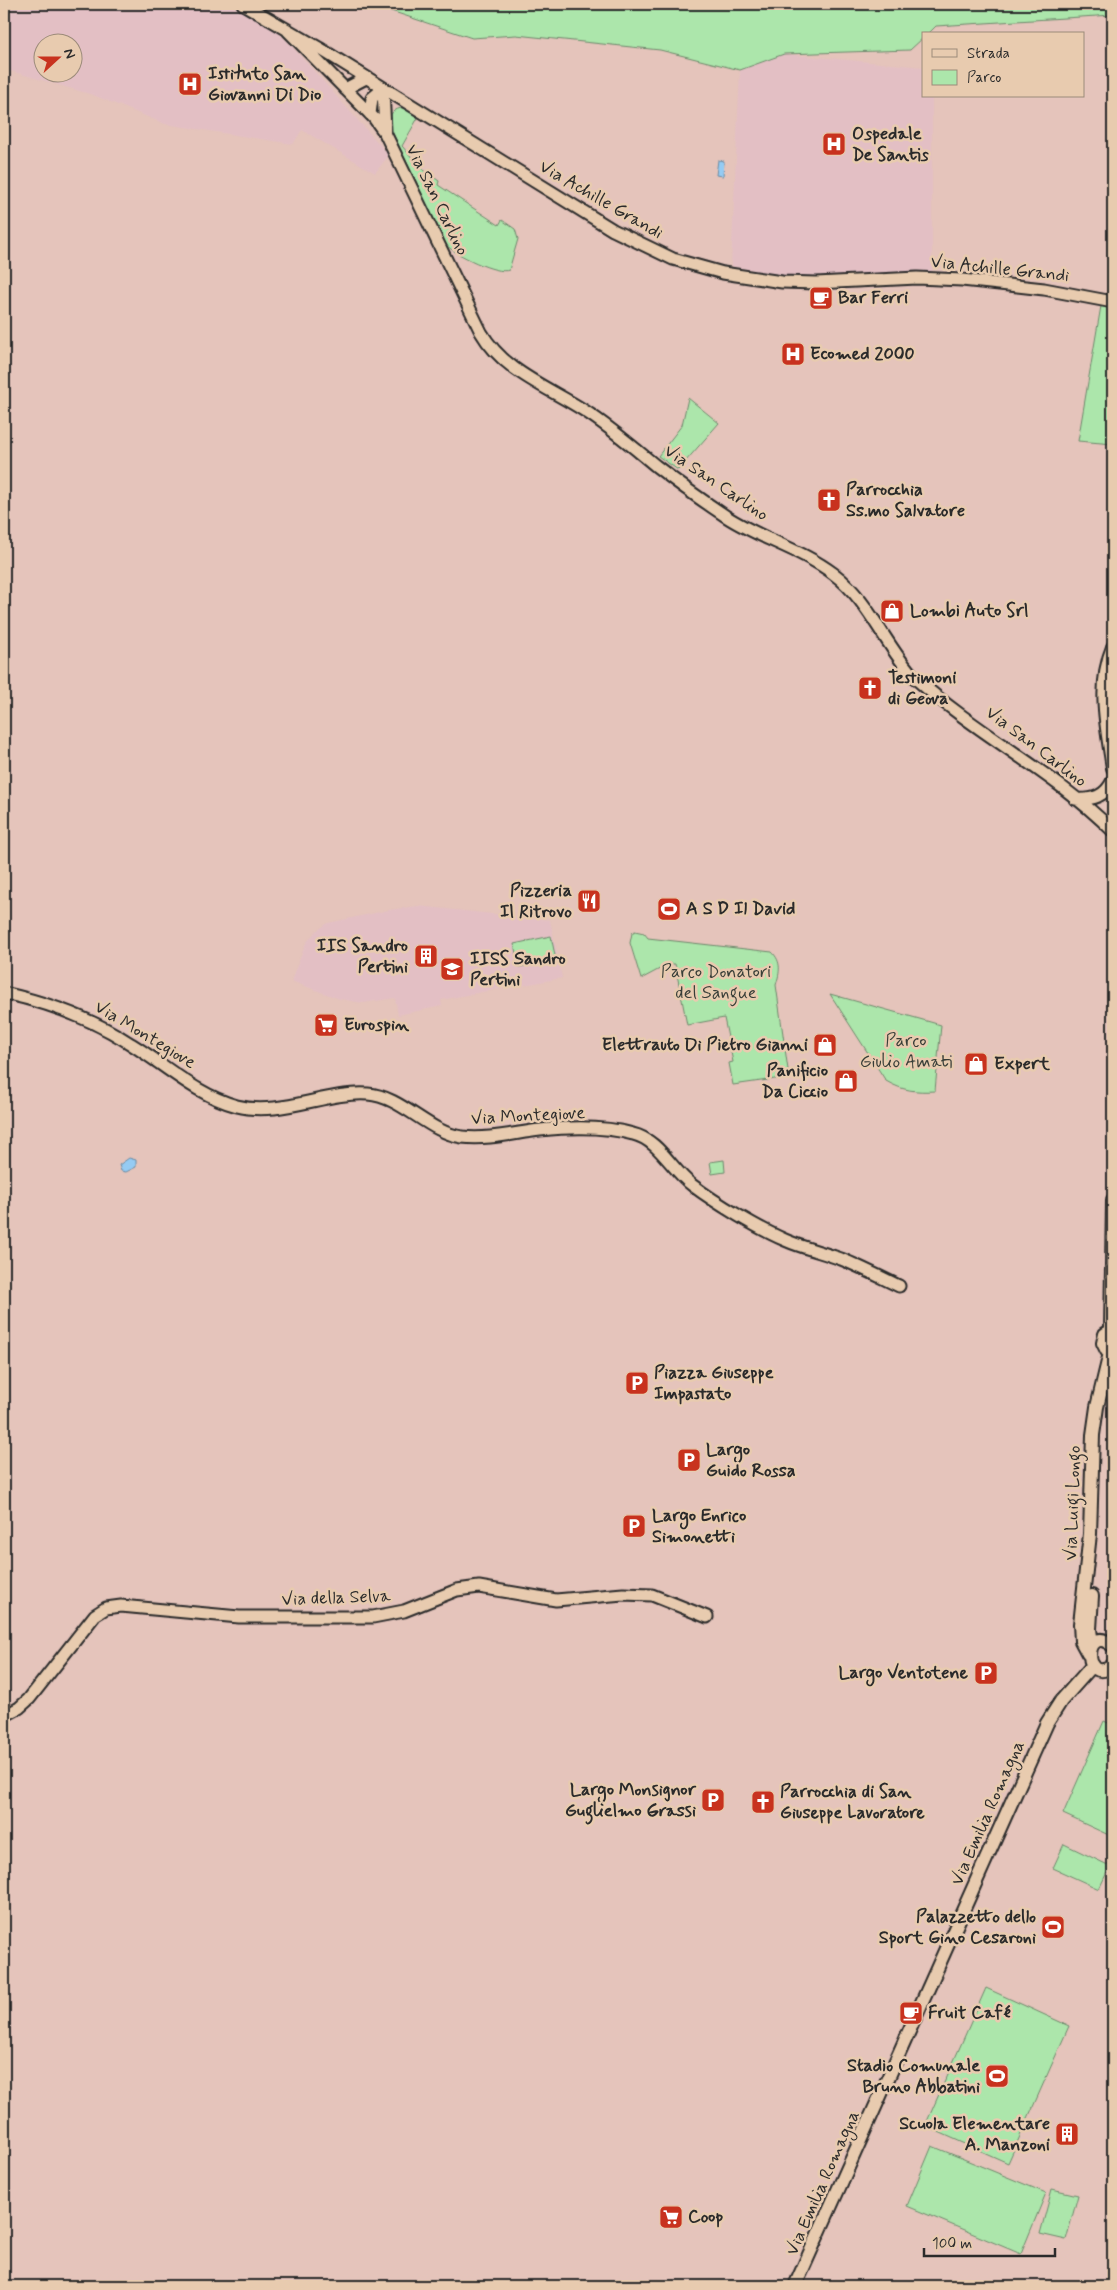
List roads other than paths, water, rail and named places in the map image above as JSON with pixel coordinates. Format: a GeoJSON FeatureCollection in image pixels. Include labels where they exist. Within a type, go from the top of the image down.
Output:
{"type":"FeatureCollection","features":[{"type":"Feature","properties":{"kind":"main road"},"geometry":{"type":"LineString","coordinates":[[1113,647],[1106,668],[1104,691],[1113,768]]}},
{"type":"Feature","properties":{"kind":"main road"},"geometry":{"type":"LineString","coordinates":[[1112,1353],[1105,1349],[1102,1340],[1105,1334],[1112,1330],[1113,1200]]}},
{"type":"Feature","properties":{"kind":"main road","name":"Via Luigi Longo"},"geometry":{"type":"LineString","coordinates":[[1091,1655],[1081,1641],[1080,1624],[1090,1534],[1093,1435],[1098,1403],[1112,1353]]}},
{"type":"Feature","properties":{"kind":"main road","name":"Via Luigi Longo"},"geometry":{"type":"LineString","coordinates":[[1091,1655],[1090,1619],[1098,1522],[1101,1435],[1113,1373]]}},
{"type":"Feature","properties":{"kind":"main road"},"geometry":{"type":"LineString","coordinates":[[1113,1646],[1104,1641],[1091,1655],[1101,1669],[1113,1665]]}},
{"type":"Feature","properties":{"kind":"main road","name":"Via Emilia Romagna"},"geometry":{"type":"LineString","coordinates":[[795,2286],[1047,1723],[1091,1655]]}},
{"type":"Feature","properties":{"kind":"street"},"geometry":{"type":"LineString","coordinates":[[243,4],[288,30]]}},
{"type":"Feature","properties":{"kind":"street","name":"Via Achille Grandi"},"geometry":{"type":"LineString","coordinates":[[288,30],[624,237],[667,257],[703,268],[743,276],[802,283],[844,283],[917,278],[968,280],[1044,289],[1113,302]]}},
{"type":"Feature","properties":{"kind":"street","name":"Via San Carlino"},"geometry":{"type":"LineString","coordinates":[[288,30],[370,114],[385,133],[480,332],[498,355],[537,384],[598,419],[658,468],[726,516],[809,558],[835,575],[856,597],[896,656],[914,678],[1075,799],[1113,832]]}},
{"type":"Feature","properties":{"kind":"street"},"geometry":{"type":"LineString","coordinates":[[345,89],[366,78]]}},
{"type":"Feature","properties":{"kind":"street"},"geometry":{"type":"LineString","coordinates":[[370,114],[372,98],[383,89]]}},
{"type":"Feature","properties":{"kind":"street","name":"Via San Carlino"},"geometry":{"type":"LineString","coordinates":[[383,89],[385,133]]}},
{"type":"Feature","properties":{"kind":"street"},"geometry":{"type":"LineString","coordinates":[[384,119],[391,108],[406,103]]}},
{"type":"Feature","properties":{"kind":"street"},"geometry":{"type":"LineString","coordinates":[[1075,799],[1099,797],[1107,790],[1113,780]]}},
{"type":"Feature","properties":{"kind":"street","name":"Via Montegiove"},"geometry":{"type":"LineString","coordinates":[[4,994],[34,1001],[90,1021],[132,1044],[209,1094],[239,1107],[272,1108],[368,1094],[383,1098],[444,1131],[462,1137],[492,1137],[564,1129],[622,1132],[638,1135],[658,1149],[691,1185],[767,1231],[788,1242],[840,1259],[899,1286]]}},
{"type":"Feature","properties":{"kind":"street","name":"Via della Selva"},"geometry":{"type":"LineString","coordinates":[[4,1716],[29,1700],[77,1636],[97,1613],[114,1607],[152,1608],[239,1617],[373,1617],[404,1611],[457,1590],[479,1587],[556,1600],[623,1594],[652,1595],[707,1617]]}},
{"type":"Feature","properties":{"kind":"water"},"geometry":{"type":"Polygon","coordinates":[[[718,160],[724,161],[723,176],[716,175],[718,160]]]}},
{"type":"Feature","properties":{"kind":"water"},"geometry":{"type":"Polygon","coordinates":[[[129,1158],[136,1160],[136,1167],[126,1172],[121,1171],[119,1165],[129,1158]]]}},
{"type":"Feature","properties":{"kind":"place","name":"Istituto San Giovanni Di Dio"},"geometry":{"type":"Point","coordinates":[190,84]}},
{"type":"Feature","properties":{"kind":"place","name":"Ospedale De Santis"},"geometry":{"type":"Point","coordinates":[834,144]}},
{"type":"Feature","properties":{"kind":"place","name":"Bar Ferri"},"geometry":{"type":"Point","coordinates":[821,298]}},
{"type":"Feature","properties":{"kind":"place","name":"Ecomed 2000"},"geometry":{"type":"Point","coordinates":[793,354]}},
{"type":"Feature","properties":{"kind":"place","name":"Parrocchia Ss.mo Salvatore"},"geometry":{"type":"Point","coordinates":[829,500]}},
{"type":"Feature","properties":{"kind":"place","name":"Lombi Auto Srl"},"geometry":{"type":"Point","coordinates":[892,611]}},
{"type":"Feature","properties":{"kind":"place","name":"Testimoni di Geova"},"geometry":{"type":"Point","coordinates":[870,688]}},
{"type":"Feature","properties":{"kind":"place","name":"Pizzeria Il Ritrovo"},"geometry":{"type":"Point","coordinates":[589,901]}},
{"type":"Feature","properties":{"kind":"place","name":"A S D Il David"},"geometry":{"type":"Point","coordinates":[669,909]}},
{"type":"Feature","properties":{"kind":"place","name":"IIS Sandro Pertini"},"geometry":{"type":"Point","coordinates":[426,956]}},
{"type":"Feature","properties":{"kind":"place","name":"IISS Sandro Pertini"},"geometry":{"type":"Point","coordinates":[452,969]}},
{"type":"Feature","properties":{"kind":"place","name":"Eurospin"},"geometry":{"type":"Point","coordinates":[326,1025]}},
{"type":"Feature","properties":{"kind":"place","name":"Elettrauto Di Pietro Gianni"},"geometry":{"type":"Point","coordinates":[825,1045]}},
{"type":"Feature","properties":{"kind":"place","name":"Expert"},"geometry":{"type":"Point","coordinates":[976,1064]}},
{"type":"Feature","properties":{"kind":"place","name":"Panificio Da Ciccio"},"geometry":{"type":"Point","coordinates":[846,1081]}},
{"type":"Feature","properties":{"kind":"place","name":"Piazza Giuseppe Impastato"},"geometry":{"type":"Point","coordinates":[637,1383]}},
{"type":"Feature","properties":{"kind":"place","name":"Largo Guido Rossa"},"geometry":{"type":"Point","coordinates":[689,1460]}},
{"type":"Feature","properties":{"kind":"place","name":"Largo Enrico Simonetti"},"geometry":{"type":"Point","coordinates":[634,1526]}},
{"type":"Feature","properties":{"kind":"place","name":"Largo Ventotene"},"geometry":{"type":"Point","coordinates":[986,1673]}},
{"type":"Feature","properties":{"kind":"place","name":"Largo Monsignor Guglielmo Grassi"},"geometry":{"type":"Point","coordinates":[713,1800]}},
{"type":"Feature","properties":{"kind":"place","name":"Parrocchia di San Giuseppe Lavoratore"},"geometry":{"type":"Point","coordinates":[763,1802]}},
{"type":"Feature","properties":{"kind":"place","name":"Palazzetto dello Sport Gino Cesaroni"},"geometry":{"type":"Point","coordinates":[1053,1927]}},
{"type":"Feature","properties":{"kind":"place","name":"Fruit Café"},"geometry":{"type":"Point","coordinates":[911,2013]}},
{"type":"Feature","properties":{"kind":"place","name":"Stadio Comunale Bruno Abbatini"},"geometry":{"type":"Point","coordinates":[997,2076]}},
{"type":"Feature","properties":{"kind":"place","name":"Scuola Elementare A. Manzoni"},"geometry":{"type":"Point","coordinates":[1067,2134]}},
{"type":"Feature","properties":{"kind":"place","name":"Coop"},"geometry":{"type":"Point","coordinates":[671,2217]}},
{"type":"Feature","properties":{"kind":"park label","name":"Parco Donatori del Sangue"},"geometry":{"type":"Point","coordinates":[716,982]}},
{"type":"Feature","properties":{"kind":"park label","name":"Parco Giulio Amati"},"geometry":{"type":"Point","coordinates":[906,1051]}}]}
